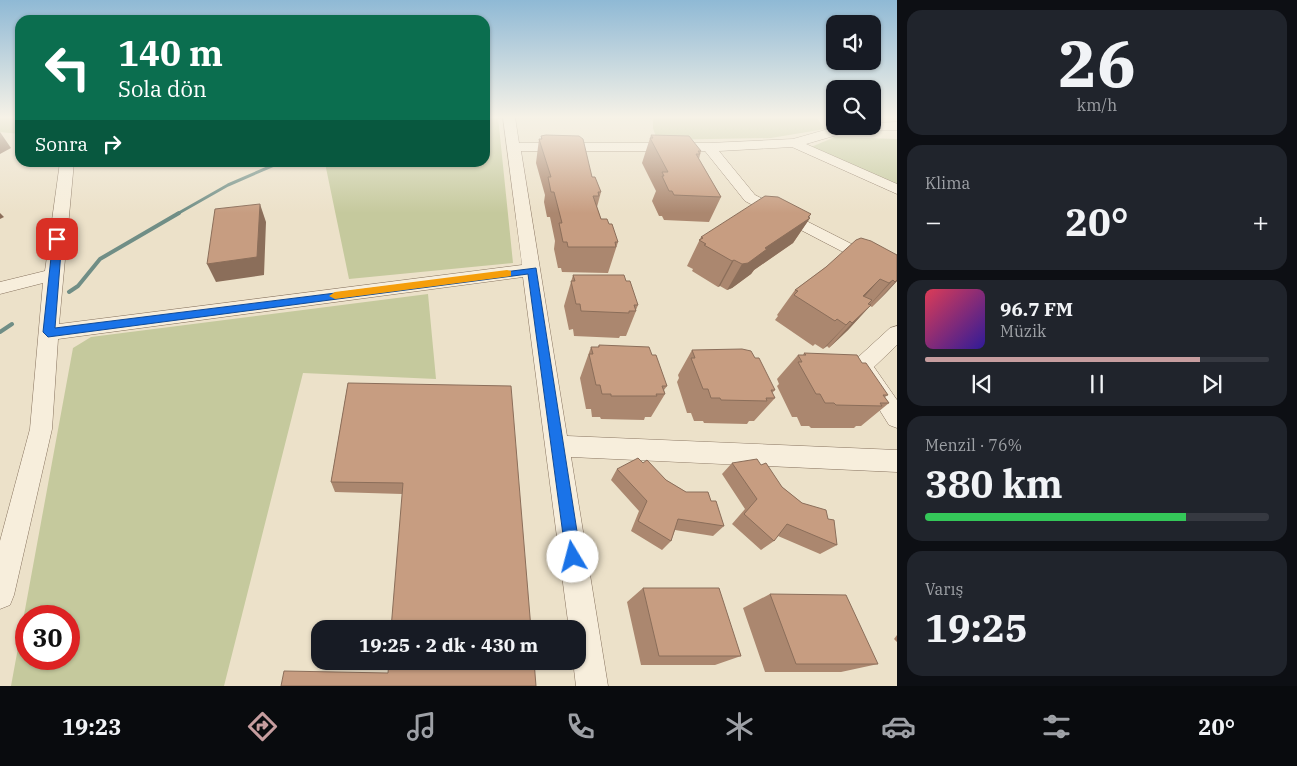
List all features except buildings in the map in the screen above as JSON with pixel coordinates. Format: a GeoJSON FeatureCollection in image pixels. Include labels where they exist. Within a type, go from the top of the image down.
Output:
{"type":"FeatureCollection","features":[{"type":"Feature","properties":{"kind":"street"},"geometry":{"type":"LineString","coordinates":[[515,149],[592,686]]}},
{"type":"Feature","properties":{"kind":"street"},"geometry":{"type":"LineString","coordinates":[[711,149],[750,198],[897,274]]}},
{"type":"Feature","properties":{"kind":"street"},"geometry":{"type":"LineString","coordinates":[[807,149],[897,190]]}},
{"type":"Feature","properties":{"kind":"street"},"geometry":{"type":"LineString","coordinates":[[0,595],[41,429],[53,275],[66,167]]}},
{"type":"Feature","properties":{"kind":"street"},"geometry":{"type":"LineString","coordinates":[[48,332],[532,270]]}},
{"type":"Feature","properties":{"kind":"street"},"geometry":{"type":"LineString","coordinates":[[0,288],[53,275]]}},
{"type":"Feature","properties":{"kind":"street"},"geometry":{"type":"LineString","coordinates":[[897,333],[862,366],[897,418]]}},
{"type":"Feature","properties":{"kind":"street"},"geometry":{"type":"LineString","coordinates":[[557,446],[897,462]]}},
{"type":"Feature","properties":{"kind":"green space"},"geometry":{"type":"Polygon","coordinates":[[[490,149],[501,149],[513,263],[349,279],[326,167],[490,167],[490,149]]]}},
{"type":"Feature","properties":{"kind":"green space"},"geometry":{"type":"Polygon","coordinates":[[[816,149],[897,149],[897,184],[816,149]]]}},
{"type":"Feature","properties":{"kind":"green space"},"geometry":{"type":"Polygon","coordinates":[[[428,294],[436,379],[303,373],[224,686],[11,686],[15,664],[15,670],[80,670],[80,605],[26,605],[73,348],[91,337],[428,294]]]}},
{"type":"Feature","properties":{"kind":"waterway"},"geometry":{"type":"LineString","coordinates":[[177,214],[228,185],[269,167]]}},
{"type":"Feature","properties":{"kind":"waterway"},"geometry":{"type":"LineString","coordinates":[[69,292],[78,286],[100,259],[179,213]]}},
{"type":"Feature","properties":{"kind":"waterway"},"geometry":{"type":"LineString","coordinates":[[0,332],[12,324]]}},
{"type":"Feature","properties":{"kind":"slow traffic"},"geometry":{"type":"LineString","coordinates":[[335,296],[507,273]]}},
{"type":"Feature","properties":{"kind":"route"},"geometry":{"type":"LineString","coordinates":[[57,239],[48,332],[532,270],[573,557]]}}]}
